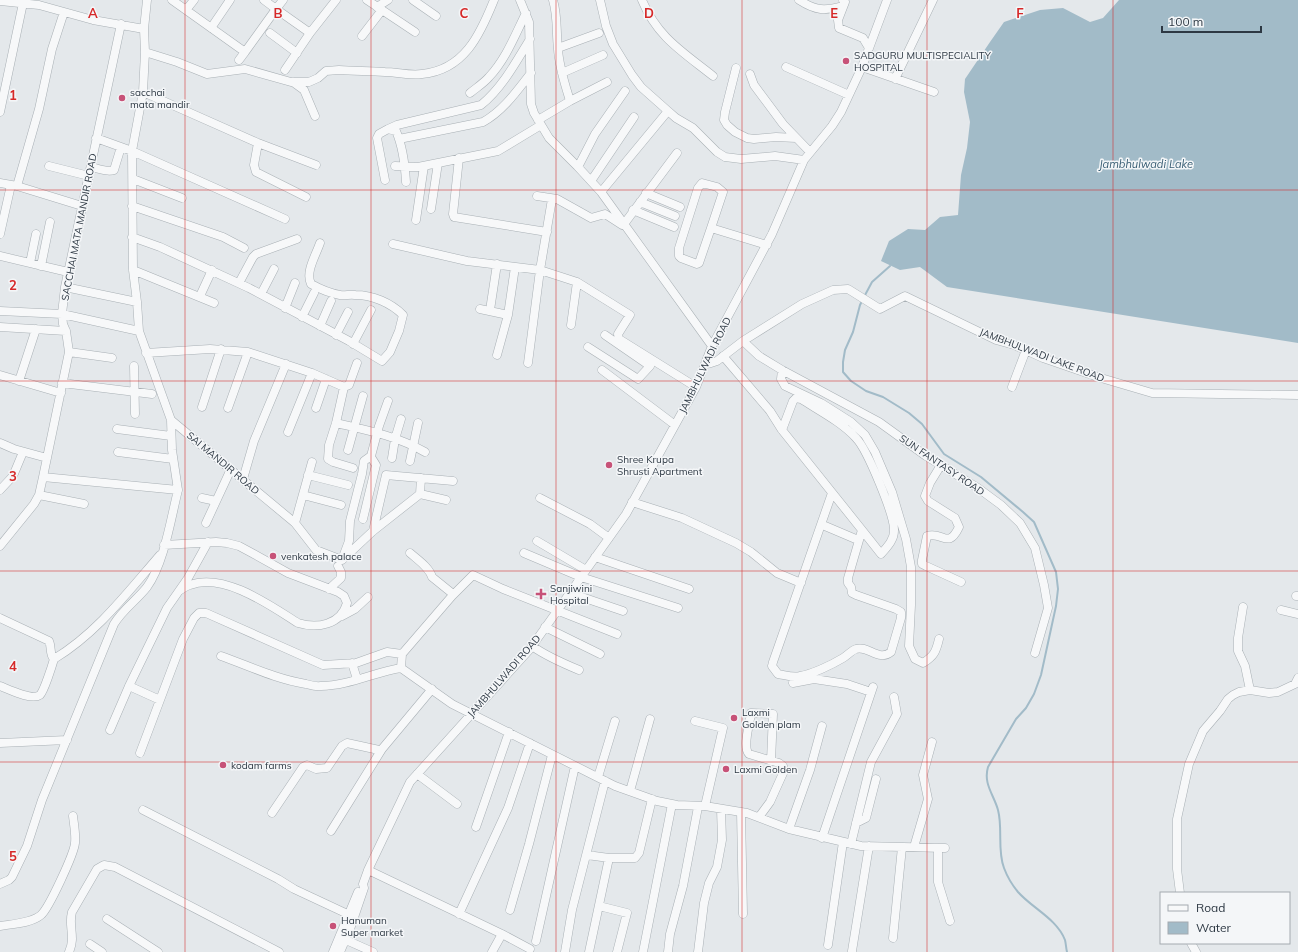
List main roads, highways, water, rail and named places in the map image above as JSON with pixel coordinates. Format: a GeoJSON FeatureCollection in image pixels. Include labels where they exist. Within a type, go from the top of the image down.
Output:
{"type":"FeatureCollection","features":[{"type":"Feature","properties":{"kind":"water","name":"Jambhulwadi Lake"},"geometry":{"type":"Polygon","coordinates":[[[1119,0],[1298,0],[1298,343],[947,287],[920,267],[900,270],[881,261],[889,241],[908,229],[925,230],[940,217],[958,215],[961,175],[967,148],[970,122],[964,92],[965,79],[1004,22],[1040,10],[1063,8],[1090,22],[1103,18],[1119,0]]]}},
{"type":"Feature","properties":{"kind":"waterway"},"geometry":{"type":"LineString","coordinates":[[864,297],[872,282],[890,266]]}},
{"type":"Feature","properties":{"kind":"waterway"},"geometry":{"type":"LineString","coordinates":[[862,301],[853,332],[845,350],[843,372],[851,381],[866,391],[883,397],[909,413],[922,424],[944,454],[981,477],[1034,522],[1056,572],[1058,589],[1056,606],[1041,675],[1034,694],[1026,708],[1016,719],[988,767],[987,779],[998,810],[1001,854],[1005,871],[1018,892],[1056,926],[1065,940],[1067,952]]}},
{"type":"Feature","properties":{"kind":"place","name":"SADGURU MULTISPECIALITY HOSPITAL"},"geometry":{"type":"Point","coordinates":[846,61]}},
{"type":"Feature","properties":{"kind":"place","name":"sacchai mata mandir"},"geometry":{"type":"Point","coordinates":[122,98]}},
{"type":"Feature","properties":{"kind":"place","name":"Shree Krupa Shrusti Apartment"},"geometry":{"type":"Point","coordinates":[609,465]}},
{"type":"Feature","properties":{"kind":"place","name":"venkatesh palace"},"geometry":{"type":"Point","coordinates":[273,556]}},
{"type":"Feature","properties":{"kind":"place","name":"Sanjiwini Hospital"},"geometry":{"type":"Point","coordinates":[541,594]}},
{"type":"Feature","properties":{"kind":"place","name":"Laxmi Golden plam"},"geometry":{"type":"Point","coordinates":[734,718]}},
{"type":"Feature","properties":{"kind":"place","name":"kodam farms"},"geometry":{"type":"Point","coordinates":[223,765]}},
{"type":"Feature","properties":{"kind":"place","name":"Laxmi Golden"},"geometry":{"type":"Point","coordinates":[726,769]}},
{"type":"Feature","properties":{"kind":"place","name":"Hanuman Super market"},"geometry":{"type":"Point","coordinates":[333,926]}}]}
